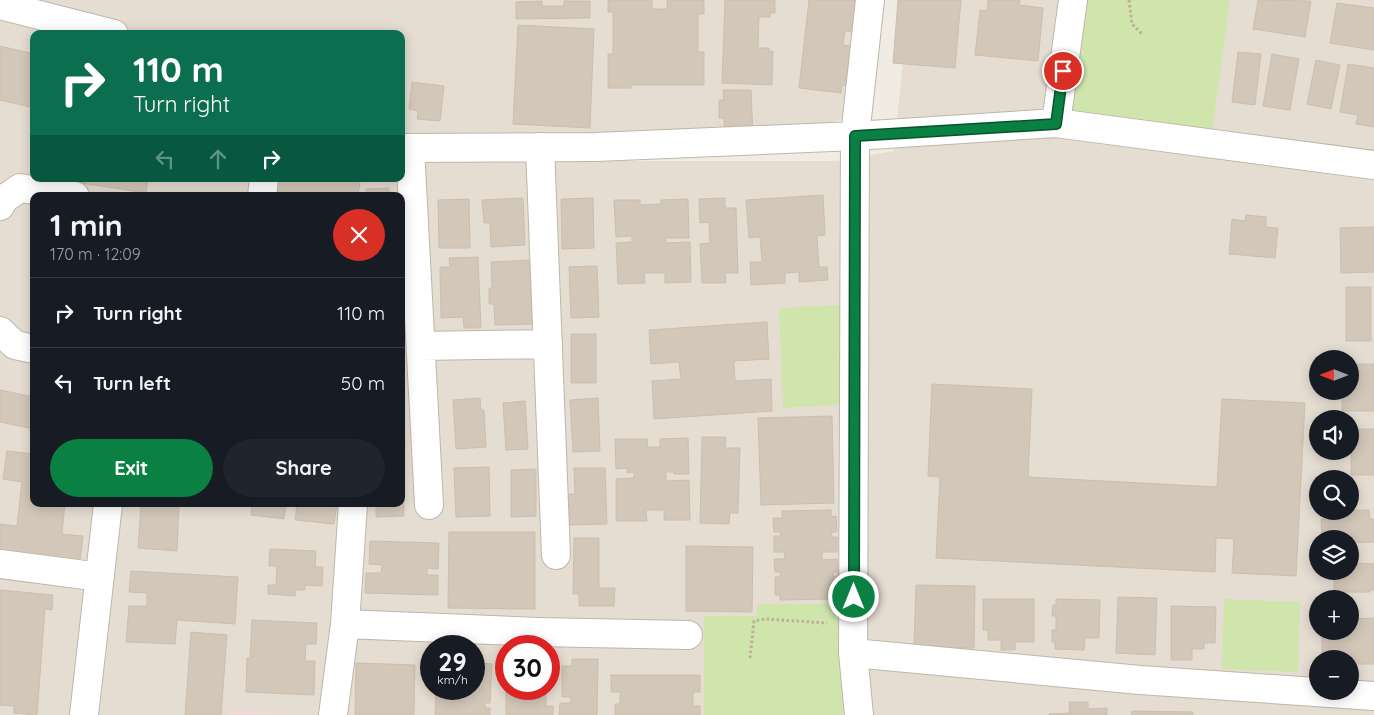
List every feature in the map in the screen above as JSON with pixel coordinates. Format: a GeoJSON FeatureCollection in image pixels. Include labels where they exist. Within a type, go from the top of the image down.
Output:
{"type":"FeatureCollection","features":[{"type":"Feature","properties":{"kind":"street"},"geometry":{"type":"LineString","coordinates":[[859,715],[853,653],[855,136],[870,0]]}},
{"type":"Feature","properties":{"kind":"street"},"geometry":{"type":"LineString","coordinates":[[1056,124],[1073,0]]}},
{"type":"Feature","properties":{"kind":"street"},"geometry":{"type":"LineString","coordinates":[[0,5],[98,30]]}},
{"type":"Feature","properties":{"kind":"street"},"geometry":{"type":"LineString","coordinates":[[429,505],[421,346],[405,148],[596,147],[855,136],[1056,124],[1374,165]]}},
{"type":"Feature","properties":{"kind":"street"},"geometry":{"type":"LineString","coordinates":[[540,148],[556,555]]}},
{"type":"Feature","properties":{"kind":"street"},"geometry":{"type":"LineString","coordinates":[[0,206],[4,199],[20,188],[48,192]]}},
{"type":"Feature","properties":{"kind":"street"},"geometry":{"type":"LineString","coordinates":[[0,331],[15,345],[30,347]]}},
{"type":"Feature","properties":{"kind":"street"},"geometry":{"type":"LineString","coordinates":[[421,346],[548,344]]}},
{"type":"Feature","properties":{"kind":"street"},"geometry":{"type":"LineString","coordinates":[[84,715],[108,507]]}},
{"type":"Feature","properties":{"kind":"street"},"geometry":{"type":"LineString","coordinates":[[333,715],[345,624],[353,507]]}},
{"type":"Feature","properties":{"kind":"street"},"geometry":{"type":"LineString","coordinates":[[0,564],[100,577]]}},
{"type":"Feature","properties":{"kind":"street"},"geometry":{"type":"LineString","coordinates":[[345,624],[538,632],[688,635]]}},
{"type":"Feature","properties":{"kind":"street"},"geometry":{"type":"LineString","coordinates":[[853,653],[1140,680],[1374,696]]}},
{"type":"Feature","properties":{"kind":"path"},"geometry":{"type":"LineString","coordinates":[[1129,0],[1132,24],[1143,35]]}},
{"type":"Feature","properties":{"kind":"path"},"geometry":{"type":"LineString","coordinates":[[750,658],[754,621],[765,619],[834,623]]}},
{"type":"Feature","properties":{"kind":"shaded area"},"geometry":{"type":"Polygon","coordinates":[[[4,0],[859,0],[845,118],[799,131],[405,135],[405,30],[121,30],[4,0]]]}},
{"type":"Feature","properties":{"kind":"shaded area"},"geometry":{"type":"Polygon","coordinates":[[[909,0],[1374,0],[1374,715],[0,715],[0,9],[81,30],[30,30],[30,182],[405,182],[405,161],[836,161],[894,151],[909,0]]]}},
{"type":"Feature","properties":{"kind":"shaded area"},"geometry":{"type":"Polygon","coordinates":[[[229,711],[314,714],[229,715],[229,711]]]}},
{"type":"Feature","properties":{"kind":"green space"},"geometry":{"type":"Polygon","coordinates":[[[1083,0],[1230,0],[1212,133],[1068,113],[1083,0]]]}},
{"type":"Feature","properties":{"kind":"green space"},"geometry":{"type":"Polygon","coordinates":[[[843,305],[847,404],[783,408],[779,308],[843,305]]]}},
{"type":"Feature","properties":{"kind":"green space"},"geometry":{"type":"Polygon","coordinates":[[[1224,599],[1300,602],[1298,672],[1222,669],[1224,599]]]}},
{"type":"Feature","properties":{"kind":"green space"},"geometry":{"type":"Polygon","coordinates":[[[757,604],[843,604],[843,715],[704,715],[704,616],[756,616],[757,604]]]}},
{"type":"Feature","properties":{"kind":"building"},"geometry":{"type":"Polygon","coordinates":[[[608,0],[652,0],[652,9],[667,9],[667,0],[704,0],[704,14],[698,14],[698,52],[704,52],[704,85],[631,85],[631,88],[608,88],[608,54],[613,54],[613,12],[608,12],[608,0]]]}},
{"type":"Feature","properties":{"kind":"building"},"geometry":{"type":"Polygon","coordinates":[[[725,0],[775,0],[775,13],[770,13],[770,17],[759,17],[758,48],[769,48],[769,51],[773,51],[772,85],[722,83],[725,0]]]}},
{"type":"Feature","properties":{"kind":"building"},"geometry":{"type":"Polygon","coordinates":[[[809,0],[866,0],[863,33],[845,31],[843,45],[861,47],[856,87],[842,85],[841,93],[799,88],[809,0]]]}},
{"type":"Feature","properties":{"kind":"building"},"geometry":{"type":"Polygon","coordinates":[[[898,0],[961,0],[955,68],[893,63],[898,0]]]}},
{"type":"Feature","properties":{"kind":"building"},"geometry":{"type":"Polygon","coordinates":[[[988,0],[1020,0],[1019,5],[1043,8],[1038,61],[975,55],[980,10],[987,11],[988,0]]]}},
{"type":"Feature","properties":{"kind":"building"},"geometry":{"type":"Polygon","coordinates":[[[1258,0],[1311,1],[1305,37],[1253,29],[1258,0]]]}},
{"type":"Feature","properties":{"kind":"building"},"geometry":{"type":"Polygon","coordinates":[[[542,1],[542,6],[564,6],[564,1],[590,1],[590,18],[516,19],[516,2],[542,1]]]}},
{"type":"Feature","properties":{"kind":"building"},"geometry":{"type":"Polygon","coordinates":[[[1337,3],[1374,8],[1374,50],[1330,43],[1337,3]]]}},
{"type":"Feature","properties":{"kind":"building"},"geometry":{"type":"Polygon","coordinates":[[[518,25],[594,29],[590,128],[513,124],[518,25]]]}},
{"type":"Feature","properties":{"kind":"building"},"geometry":{"type":"Polygon","coordinates":[[[0,46],[30,53],[30,107],[0,100],[0,46]]]}},
{"type":"Feature","properties":{"kind":"building"},"geometry":{"type":"Polygon","coordinates":[[[1238,52],[1261,54],[1255,105],[1232,102],[1238,52]]]}},
{"type":"Feature","properties":{"kind":"building"},"geometry":{"type":"Polygon","coordinates":[[[1272,54],[1299,59],[1290,110],[1263,106],[1272,54]]]}},
{"type":"Feature","properties":{"kind":"building"},"geometry":{"type":"Polygon","coordinates":[[[1316,60],[1340,65],[1331,109],[1307,104],[1316,60]]]}},
{"type":"Feature","properties":{"kind":"building"},"geometry":{"type":"Polygon","coordinates":[[[1348,64],[1374,68],[1374,127],[1356,124],[1358,115],[1340,112],[1348,64]]]}},
{"type":"Feature","properties":{"kind":"building"},"geometry":{"type":"Polygon","coordinates":[[[412,82],[444,86],[440,121],[417,119],[418,111],[409,109],[412,82]]]}},
{"type":"Feature","properties":{"kind":"building"},"geometry":{"type":"Polygon","coordinates":[[[723,90],[751,90],[753,135],[725,135],[724,118],[719,118],[719,100],[724,100],[723,90]]]}},
{"type":"Feature","properties":{"kind":"building"},"geometry":{"type":"Polygon","coordinates":[[[74,182],[148,182],[146,192],[74,182]]]}},
{"type":"Feature","properties":{"kind":"building"},"geometry":{"type":"Polygon","coordinates":[[[273,182],[360,182],[359,192],[271,192],[273,182]]]}},
{"type":"Feature","properties":{"kind":"building"},"geometry":{"type":"Polygon","coordinates":[[[389,188],[389,192],[366,192],[366,189],[389,188]]]}},
{"type":"Feature","properties":{"kind":"building"},"geometry":{"type":"Polygon","coordinates":[[[823,195],[825,235],[817,236],[819,267],[827,267],[828,280],[799,282],[799,272],[785,273],[785,283],[751,285],[750,262],[762,262],[760,237],[749,238],[746,200],[823,195]]]}},
{"type":"Feature","properties":{"kind":"building"},"geometry":{"type":"Polygon","coordinates":[[[523,198],[525,245],[491,247],[490,223],[484,223],[482,200],[523,198]]]}},
{"type":"Feature","properties":{"kind":"building"},"geometry":{"type":"Polygon","coordinates":[[[593,198],[594,248],[562,249],[561,199],[593,198]]]}},
{"type":"Feature","properties":{"kind":"building"},"geometry":{"type":"Polygon","coordinates":[[[725,198],[725,208],[736,208],[738,273],[725,273],[726,283],[702,283],[700,244],[710,243],[709,222],[700,223],[699,199],[725,198]]]}},
{"type":"Feature","properties":{"kind":"building"},"geometry":{"type":"Polygon","coordinates":[[[469,199],[470,248],[439,248],[438,200],[469,199]]]}},
{"type":"Feature","properties":{"kind":"building"},"geometry":{"type":"Polygon","coordinates":[[[688,199],[689,238],[666,238],[666,243],[690,242],[691,282],[665,283],[665,273],[644,273],[645,283],[618,284],[616,243],[632,242],[632,236],[616,237],[614,200],[640,200],[640,205],[661,204],[661,200],[688,199]]]}},
{"type":"Feature","properties":{"kind":"building"},"geometry":{"type":"Polygon","coordinates":[[[1246,215],[1266,217],[1266,227],[1278,228],[1275,258],[1229,254],[1232,219],[1245,221],[1246,215]]]}},
{"type":"Feature","properties":{"kind":"building"},"geometry":{"type":"Polygon","coordinates":[[[1374,227],[1374,272],[1341,273],[1340,228],[1374,227]]]}},
{"type":"Feature","properties":{"kind":"building"},"geometry":{"type":"Polygon","coordinates":[[[478,257],[481,328],[464,328],[463,317],[441,318],[440,267],[450,267],[449,258],[478,257]]]}},
{"type":"Feature","properties":{"kind":"building"},"geometry":{"type":"Polygon","coordinates":[[[530,260],[533,324],[495,325],[494,304],[489,304],[489,288],[492,288],[491,262],[530,260]]]}},
{"type":"Feature","properties":{"kind":"building"},"geometry":{"type":"Polygon","coordinates":[[[597,266],[599,317],[571,318],[569,267],[597,266]]]}},
{"type":"Feature","properties":{"kind":"building"},"geometry":{"type":"Polygon","coordinates":[[[1346,287],[1371,287],[1371,341],[1346,341],[1346,287]]]}},
{"type":"Feature","properties":{"kind":"building"},"geometry":{"type":"Polygon","coordinates":[[[767,322],[769,359],[734,361],[735,381],[771,379],[772,411],[654,419],[652,381],[681,379],[679,362],[651,364],[649,330],[767,322]]]}},
{"type":"Feature","properties":{"kind":"building"},"geometry":{"type":"Polygon","coordinates":[[[571,334],[596,334],[596,383],[571,383],[571,334]]]}},
{"type":"Feature","properties":{"kind":"building"},"geometry":{"type":"Polygon","coordinates":[[[1359,364],[1374,364],[1374,411],[1342,410],[1342,400],[1359,400],[1359,364]]]}},
{"type":"Feature","properties":{"kind":"building"},"geometry":{"type":"Polygon","coordinates":[[[932,384],[1032,389],[1028,477],[1217,487],[1222,399],[1305,403],[1296,576],[1232,573],[1234,539],[1216,538],[1215,572],[936,558],[940,477],[928,476],[932,384]]]}},
{"type":"Feature","properties":{"kind":"building"},"geometry":{"type":"Polygon","coordinates":[[[0,390],[30,396],[30,428],[0,422],[0,390]]]}},
{"type":"Feature","properties":{"kind":"building"},"geometry":{"type":"Polygon","coordinates":[[[480,398],[481,410],[484,410],[486,447],[456,449],[453,400],[480,398]]]}},
{"type":"Feature","properties":{"kind":"building"},"geometry":{"type":"Polygon","coordinates":[[[598,398],[600,451],[573,452],[570,400],[598,398]]]}},
{"type":"Feature","properties":{"kind":"building"},"geometry":{"type":"Polygon","coordinates":[[[525,401],[528,449],[506,450],[503,403],[525,401]]]}},
{"type":"Feature","properties":{"kind":"building"},"geometry":{"type":"Polygon","coordinates":[[[832,416],[834,503],[761,505],[758,418],[832,416]]]}},
{"type":"Feature","properties":{"kind":"building"},"geometry":{"type":"Polygon","coordinates":[[[1359,429],[1374,429],[1374,475],[1359,475],[1359,470],[1351,470],[1351,460],[1359,460],[1359,429]]]}},
{"type":"Feature","properties":{"kind":"building"},"geometry":{"type":"Polygon","coordinates":[[[702,437],[726,437],[725,448],[740,448],[738,513],[730,513],[729,524],[700,523],[702,437]]]}},
{"type":"Feature","properties":{"kind":"building"},"geometry":{"type":"Polygon","coordinates":[[[688,438],[689,474],[666,472],[666,481],[689,480],[690,520],[664,520],[664,510],[646,510],[647,521],[616,521],[616,479],[634,478],[634,472],[627,473],[627,468],[616,469],[615,439],[647,439],[648,447],[660,447],[660,439],[688,438]]]}},
{"type":"Feature","properties":{"kind":"building"},"geometry":{"type":"Polygon","coordinates":[[[7,451],[30,454],[30,507],[65,507],[62,534],[83,536],[80,560],[0,550],[0,524],[17,526],[22,482],[3,479],[7,451]]]}},
{"type":"Feature","properties":{"kind":"building"},"geometry":{"type":"Polygon","coordinates":[[[489,467],[490,516],[456,517],[454,468],[489,467]]]}},
{"type":"Feature","properties":{"kind":"building"},"geometry":{"type":"Polygon","coordinates":[[[574,468],[605,468],[607,524],[568,525],[567,494],[575,494],[574,468]]]}},
{"type":"Feature","properties":{"kind":"building"},"geometry":{"type":"Polygon","coordinates":[[[536,469],[536,516],[511,517],[511,470],[536,469]]]}},
{"type":"Feature","properties":{"kind":"building"},"geometry":{"type":"Polygon","coordinates":[[[141,507],[179,507],[177,551],[138,548],[141,507]]]}},
{"type":"Feature","properties":{"kind":"building"},"geometry":{"type":"Polygon","coordinates":[[[252,507],[286,507],[284,519],[251,515],[252,507]]]}},
{"type":"Feature","properties":{"kind":"building"},"geometry":{"type":"Polygon","coordinates":[[[297,507],[337,507],[334,524],[295,520],[297,507]]]}},
{"type":"Feature","properties":{"kind":"building"},"geometry":{"type":"Polygon","coordinates":[[[376,507],[404,507],[404,516],[376,517],[376,507]]]}},
{"type":"Feature","properties":{"kind":"building"},"geometry":{"type":"Polygon","coordinates":[[[831,510],[831,517],[836,516],[837,532],[831,532],[832,537],[837,537],[837,552],[822,552],[822,560],[837,559],[838,572],[833,572],[833,577],[838,577],[838,593],[832,593],[832,599],[780,600],[780,595],[775,595],[775,577],[780,577],[780,572],[775,572],[774,559],[785,559],[784,552],[774,552],[774,536],[781,536],[780,532],[774,532],[773,518],[782,518],[782,511],[831,510]]]}},
{"type":"Feature","properties":{"kind":"building"},"geometry":{"type":"Polygon","coordinates":[[[1359,510],[1369,510],[1370,519],[1374,519],[1374,542],[1359,543],[1359,530],[1322,530],[1321,520],[1359,520],[1359,510]]]}},
{"type":"Feature","properties":{"kind":"building"},"geometry":{"type":"Polygon","coordinates":[[[449,532],[535,532],[535,609],[448,608],[449,532]]]}},
{"type":"Feature","properties":{"kind":"building"},"geometry":{"type":"Polygon","coordinates":[[[574,538],[599,538],[599,588],[615,588],[614,606],[579,606],[579,594],[573,594],[574,538]]]}},
{"type":"Feature","properties":{"kind":"building"},"geometry":{"type":"Polygon","coordinates":[[[370,541],[439,543],[438,569],[427,568],[427,575],[438,575],[438,595],[365,593],[366,573],[381,573],[382,565],[369,564],[370,541]]]}},
{"type":"Feature","properties":{"kind":"building"},"geometry":{"type":"Polygon","coordinates":[[[686,546],[753,547],[752,612],[686,611],[686,546]]]}},
{"type":"Feature","properties":{"kind":"building"},"geometry":{"type":"Polygon","coordinates":[[[270,549],[316,551],[315,567],[323,567],[322,586],[305,585],[305,590],[296,590],[295,596],[268,594],[268,585],[276,585],[277,566],[269,566],[270,549]]]}},
{"type":"Feature","properties":{"kind":"building"},"geometry":{"type":"Polygon","coordinates":[[[1359,563],[1374,564],[1374,590],[1359,592],[1359,590],[1334,590],[1334,580],[1359,580],[1359,563]]]}},
{"type":"Feature","properties":{"kind":"building"},"geometry":{"type":"Polygon","coordinates":[[[131,571],[238,577],[235,624],[177,620],[175,644],[126,642],[129,606],[147,606],[147,593],[129,592],[131,571]]]}},
{"type":"Feature","properties":{"kind":"building"},"geometry":{"type":"Polygon","coordinates":[[[916,585],[975,586],[974,648],[914,647],[916,585]]]}},
{"type":"Feature","properties":{"kind":"building"},"geometry":{"type":"Polygon","coordinates":[[[0,590],[53,595],[52,610],[45,609],[37,715],[14,713],[14,706],[0,705],[0,590]]]}},
{"type":"Feature","properties":{"kind":"building"},"geometry":{"type":"Polygon","coordinates":[[[1118,597],[1157,598],[1155,655],[1116,653],[1118,597]]]}},
{"type":"Feature","properties":{"kind":"building"},"geometry":{"type":"Polygon","coordinates":[[[983,599],[1034,599],[1034,642],[1015,642],[1015,650],[1001,650],[1001,640],[988,640],[988,630],[983,630],[983,599]]]}},
{"type":"Feature","properties":{"kind":"building"},"geometry":{"type":"Polygon","coordinates":[[[1056,599],[1100,600],[1099,638],[1085,638],[1084,650],[1055,649],[1055,642],[1052,642],[1052,630],[1056,630],[1056,616],[1052,616],[1053,605],[1056,605],[1056,599]]]}},
{"type":"Feature","properties":{"kind":"building"},"geometry":{"type":"Polygon","coordinates":[[[1171,606],[1216,607],[1215,643],[1204,643],[1204,649],[1192,649],[1192,660],[1171,660],[1171,606]]]}},
{"type":"Feature","properties":{"kind":"building"},"geometry":{"type":"Polygon","coordinates":[[[1374,618],[1374,664],[1359,664],[1359,650],[1322,650],[1322,640],[1359,640],[1359,619],[1374,618]]]}},
{"type":"Feature","properties":{"kind":"building"},"geometry":{"type":"Polygon","coordinates":[[[252,620],[317,623],[316,644],[306,644],[305,661],[315,661],[314,695],[246,692],[247,658],[250,658],[252,620]]]}},
{"type":"Feature","properties":{"kind":"building"},"geometry":{"type":"Polygon","coordinates":[[[191,632],[227,635],[221,715],[185,715],[191,632]]]}},
{"type":"Feature","properties":{"kind":"building"},"geometry":{"type":"Polygon","coordinates":[[[572,659],[598,659],[597,715],[559,715],[560,703],[571,703],[571,697],[562,697],[562,666],[572,666],[572,659]]]}},
{"type":"Feature","properties":{"kind":"building"},"geometry":{"type":"Polygon","coordinates":[[[356,663],[415,665],[414,715],[355,715],[356,663]]]}},
{"type":"Feature","properties":{"kind":"building"},"geometry":{"type":"Polygon","coordinates":[[[485,664],[492,664],[490,703],[485,703],[485,708],[490,708],[490,715],[435,715],[436,700],[485,700],[485,664]]]}},
{"type":"Feature","properties":{"kind":"building"},"geometry":{"type":"Polygon","coordinates":[[[611,675],[700,675],[700,692],[693,692],[693,706],[700,706],[700,715],[615,715],[615,704],[620,704],[620,692],[611,692],[611,675]]]}},
{"type":"Feature","properties":{"kind":"building"},"geometry":{"type":"Polygon","coordinates":[[[506,700],[546,700],[546,706],[553,706],[553,715],[506,715],[506,700]]]}},
{"type":"Feature","properties":{"kind":"building"},"geometry":{"type":"Polygon","coordinates":[[[1069,702],[1088,702],[1088,709],[1107,708],[1107,715],[1049,715],[1070,713],[1069,702]]]}},
{"type":"Feature","properties":{"kind":"building"},"geometry":{"type":"Polygon","coordinates":[[[1132,711],[1193,712],[1193,715],[1131,715],[1132,711]]]}},
{"type":"Feature","properties":{"kind":"route"},"geometry":{"type":"LineString","coordinates":[[854,597],[855,136],[1056,124],[1063,71]]}}]}
